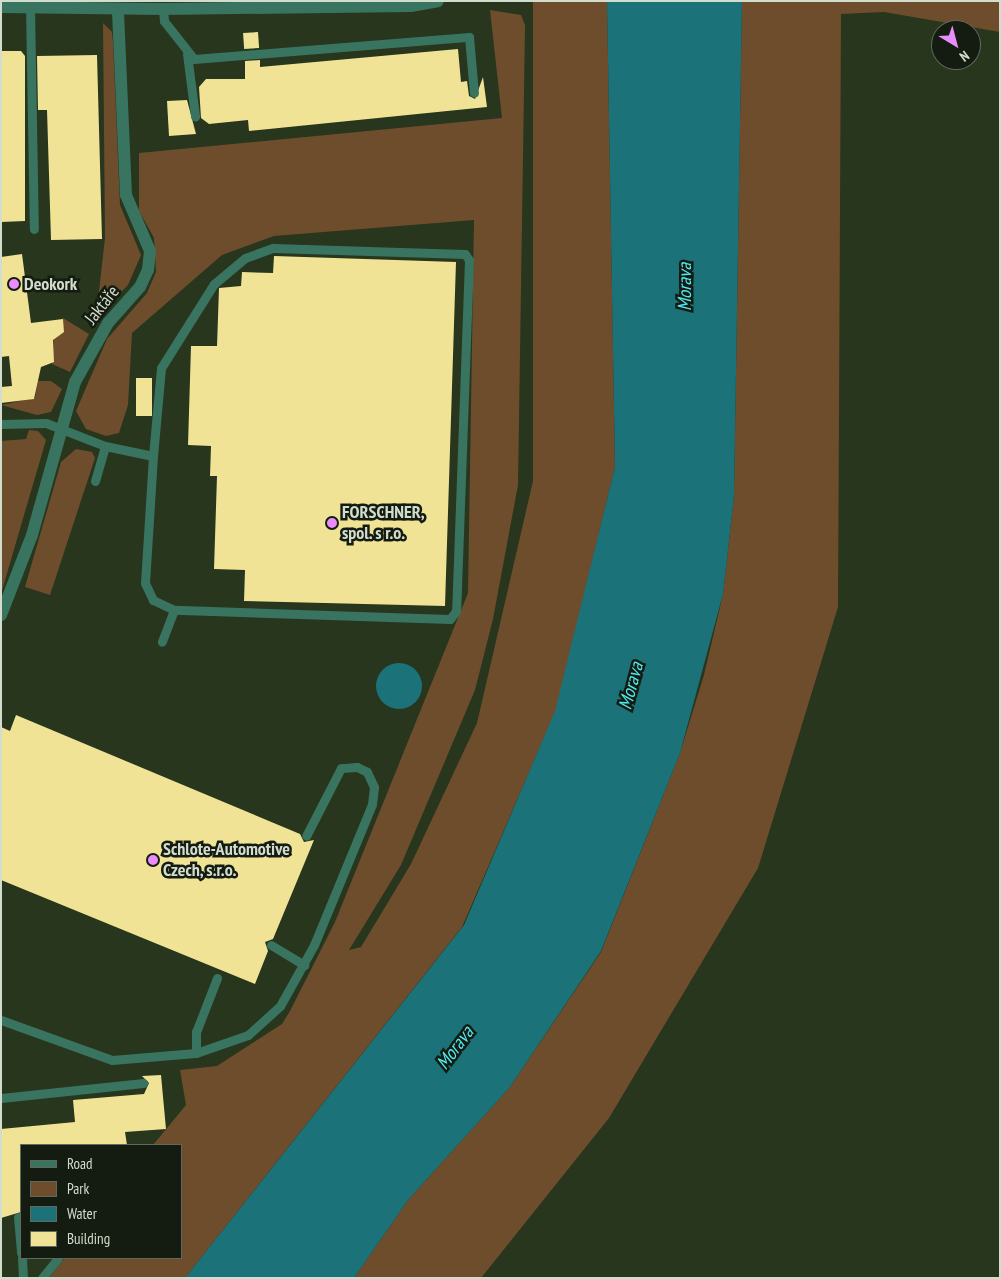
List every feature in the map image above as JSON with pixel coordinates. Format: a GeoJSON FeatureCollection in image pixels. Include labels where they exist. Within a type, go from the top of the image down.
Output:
{"type":"FeatureCollection","features":[{"type":"Feature","properties":{"kind":"street"},"geometry":{"type":"LineString","coordinates":[[4,5],[30,8],[82,5],[118,9],[163,10],[411,6],[438,1]]}},
{"type":"Feature","properties":{"kind":"street","name":"Jaktáře"},"geometry":{"type":"LineString","coordinates":[[1,615],[32,535],[60,428],[75,382],[97,340],[140,286],[150,260],[147,240],[126,195],[118,9]]}},
{"type":"Feature","properties":{"kind":"lane"},"geometry":{"type":"LineString","coordinates":[[30,8],[34,229]]}},
{"type":"Feature","properties":{"kind":"lane"},"geometry":{"type":"LineString","coordinates":[[163,10],[164,21],[187,54],[195,116]]}},
{"type":"Feature","properties":{"kind":"lane"},"geometry":{"type":"LineString","coordinates":[[187,54],[203,58],[470,37],[474,93]]}},
{"type":"Feature","properties":{"kind":"lane"},"geometry":{"type":"LineString","coordinates":[[273,248],[465,254],[469,260],[456,611],[450,619],[174,610],[153,600],[145,583],[152,456],[162,368],[214,284],[244,258],[273,248]]}},
{"type":"Feature","properties":{"kind":"lane"},"geometry":{"type":"LineString","coordinates":[[1,424],[31,420],[60,428],[106,446],[152,456]]}},
{"type":"Feature","properties":{"kind":"lane"},"geometry":{"type":"LineString","coordinates":[[95,481],[106,446]]}},
{"type":"Feature","properties":{"kind":"lane"},"geometry":{"type":"LineString","coordinates":[[162,642],[174,610]]}},
{"type":"Feature","properties":{"kind":"lane"},"geometry":{"type":"LineString","coordinates":[[1,1020],[112,1060],[196,1054],[224,1047],[264,1024],[280,1006],[304,965],[372,804],[374,787],[367,772],[357,767],[341,768],[306,836]]}},
{"type":"Feature","properties":{"kind":"lane"},"geometry":{"type":"LineString","coordinates":[[271,945],[304,965]]}},
{"type":"Feature","properties":{"kind":"lane"},"geometry":{"type":"LineString","coordinates":[[196,1054],[196,1032],[217,978]]}},
{"type":"Feature","properties":{"kind":"lane"},"geometry":{"type":"LineString","coordinates":[[1,1098],[143,1082]]}},
{"type":"Feature","properties":{"kind":"lane"},"geometry":{"type":"LineString","coordinates":[[18,1217],[20,1241]]}},
{"type":"Feature","properties":{"kind":"lane"},"geometry":{"type":"LineString","coordinates":[[22,1259],[23,1278]]}},
{"type":"Feature","properties":{"kind":"lane"},"geometry":{"type":"LineString","coordinates":[[42,1278],[57,1259]]}},
{"type":"Feature","properties":{"kind":"green space"},"geometry":{"type":"Polygon","coordinates":[[[533,1],[607,1],[615,467],[556,710],[462,927],[185,1278],[49,1278],[64,1259],[182,1259],[182,1144],[154,1144],[186,1105],[180,1070],[217,1066],[282,1024],[290,1011],[335,922],[468,593],[474,220],[274,236],[222,255],[132,333],[128,405],[119,433],[106,436],[86,429],[76,411],[107,339],[147,293],[156,272],[154,238],[139,211],[139,153],[502,118],[490,10],[521,15],[525,25],[518,485],[493,619],[475,690],[401,865],[349,950],[361,947],[411,864],[477,723],[533,481],[533,1]]]}},
{"type":"Feature","properties":{"kind":"green space"},"geometry":{"type":"Polygon","coordinates":[[[742,1],[1000,1],[1000,32],[981,29],[981,20],[931,20],[884,12],[841,14],[838,607],[758,868],[609,1118],[481,1278],[354,1278],[408,1200],[510,1087],[601,952],[680,753],[704,675],[723,594],[734,496],[742,1]]]}},
{"type":"Feature","properties":{"kind":"green space"},"geometry":{"type":"Polygon","coordinates":[[[103,23],[112,32],[113,42],[120,205],[141,255],[128,285],[113,300],[98,300],[105,238],[103,23]]]}},
{"type":"Feature","properties":{"kind":"green space"},"geometry":{"type":"Polygon","coordinates":[[[63,318],[89,334],[70,372],[52,364],[54,335],[63,318]]]}},
{"type":"Feature","properties":{"kind":"green space"},"geometry":{"type":"Polygon","coordinates":[[[38,381],[51,381],[62,389],[51,412],[37,415],[1,405],[35,398],[38,381]]]}},
{"type":"Feature","properties":{"kind":"green space"},"geometry":{"type":"Polygon","coordinates":[[[29,430],[38,431],[46,440],[1,594],[1,441],[26,439],[29,430]]]}},
{"type":"Feature","properties":{"kind":"green space"},"geometry":{"type":"Polygon","coordinates":[[[76,449],[92,452],[95,458],[50,595],[25,587],[61,462],[76,449]]]}},
{"type":"Feature","properties":{"kind":"water","name":"Morava"},"geometry":{"type":"Polygon","coordinates":[[[607,1],[742,1],[734,496],[723,594],[680,753],[601,951],[510,1087],[408,1200],[354,1278],[185,1278],[464,925],[555,711],[615,467],[607,1]]]}},
{"type":"Feature","properties":{"kind":"water"},"geometry":{"type":"Polygon","coordinates":[[[394,663],[404,663],[418,673],[422,686],[418,699],[412,705],[404,709],[394,709],[380,699],[376,691],[376,681],[386,667],[394,663]]]}},
{"type":"Feature","properties":{"kind":"building"},"geometry":{"type":"Polygon","coordinates":[[[258,32],[259,48],[244,49],[243,33],[258,32]]]}},
{"type":"Feature","properties":{"kind":"building"},"geometry":{"type":"Polygon","coordinates":[[[458,49],[461,82],[467,81],[469,96],[475,99],[483,77],[487,107],[249,131],[248,120],[209,124],[201,118],[199,87],[206,79],[245,79],[245,61],[260,60],[260,67],[458,49]]]}},
{"type":"Feature","properties":{"kind":"building"},"geometry":{"type":"Polygon","coordinates":[[[1,51],[21,51],[25,56],[25,221],[1,222],[1,51]]]}},
{"type":"Feature","properties":{"kind":"building"},"geometry":{"type":"Polygon","coordinates":[[[97,55],[102,239],[51,240],[47,110],[38,110],[37,56],[97,55]]]}},
{"type":"Feature","properties":{"kind":"building"},"geometry":{"type":"Polygon","coordinates":[[[187,100],[196,134],[169,136],[167,101],[187,100]]]}},
{"type":"Feature","properties":{"kind":"building"},"geometry":{"type":"Polygon","coordinates":[[[22,254],[31,323],[63,319],[64,332],[53,340],[54,362],[41,367],[34,399],[1,403],[1,387],[12,386],[9,356],[1,357],[1,257],[22,254]]]}},
{"type":"Feature","properties":{"kind":"building","name":"FORSCHNER, spol. s r.o."},"geometry":{"type":"Polygon","coordinates":[[[274,256],[456,262],[445,606],[244,601],[245,570],[214,569],[217,476],[210,476],[211,446],[188,445],[191,346],[217,346],[219,288],[241,286],[242,272],[273,273],[274,256]]]}},
{"type":"Feature","properties":{"kind":"building"},"geometry":{"type":"Polygon","coordinates":[[[136,378],[152,378],[152,416],[136,416],[136,378]]]}},
{"type":"Feature","properties":{"kind":"building","name":"Schlote-Automotive Czech, s.r.o."},"geometry":{"type":"Polygon","coordinates":[[[16,715],[300,834],[304,842],[314,840],[273,939],[265,942],[268,951],[255,984],[1,880],[1,727],[10,731],[16,715]]]}},
{"type":"Feature","properties":{"kind":"building"},"geometry":{"type":"Polygon","coordinates":[[[161,1075],[166,1129],[125,1132],[127,1144],[20,1144],[20,1212],[1,1218],[1,1129],[75,1122],[73,1100],[144,1094],[149,1083],[142,1076],[161,1075]]]}},
{"type":"Feature","properties":{"kind":"place","name":"Deokork"},"geometry":{"type":"Point","coordinates":[14,284]}},
{"type":"Feature","properties":{"kind":"place","name":"FORSCHNER, spol. s r.o."},"geometry":{"type":"Point","coordinates":[332,523]}},
{"type":"Feature","properties":{"kind":"place","name":"Schlote-Automotive Czech, s.r.o."},"geometry":{"type":"Point","coordinates":[153,860]}}]}
